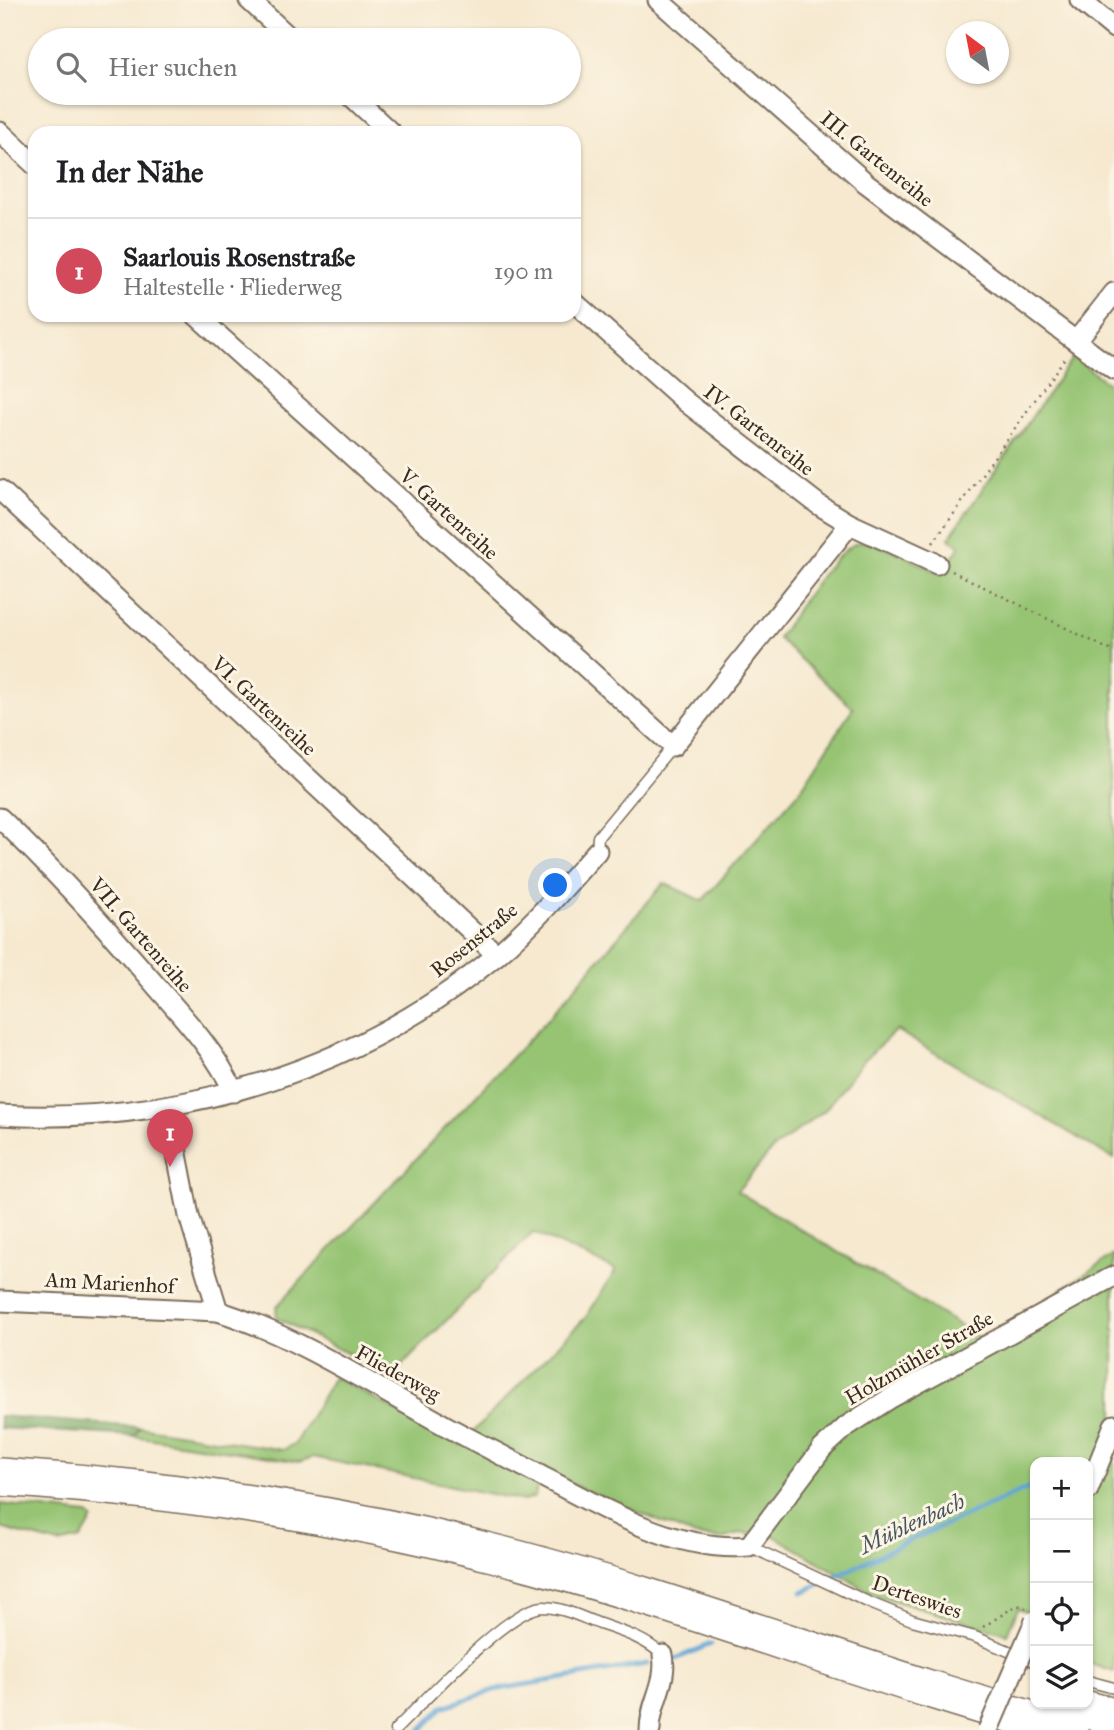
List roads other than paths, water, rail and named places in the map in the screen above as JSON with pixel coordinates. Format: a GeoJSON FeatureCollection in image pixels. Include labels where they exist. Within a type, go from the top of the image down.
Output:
{"type":"FeatureCollection","features":[{"type":"Feature","properties":{"kind":"highway"},"geometry":{"type":"LineString","coordinates":[[0,1453],[181,1469],[293,1486],[424,1511],[590,1555],[1060,1710],[1114,1708]]}},
{"type":"Feature","properties":{"kind":"highway"},"geometry":{"type":"LineString","coordinates":[[0,1478],[179,1493],[283,1508],[434,1538],[672,1606],[1060,1710],[1114,1717]]}},
{"type":"Feature","properties":{"kind":"street"},"geometry":{"type":"LineString","coordinates":[[248,0],[279,28]]}},
{"type":"Feature","properties":{"kind":"street","name":"III. Gartenreihe"},"geometry":{"type":"LineString","coordinates":[[658,0],[866,183],[1114,370]]}},
{"type":"Feature","properties":{"kind":"street"},"geometry":{"type":"LineString","coordinates":[[1080,0],[1114,28]]}},
{"type":"Feature","properties":{"kind":"street"},"geometry":{"type":"LineString","coordinates":[[361,105],[383,126]]}},
{"type":"Feature","properties":{"kind":"street"},"geometry":{"type":"LineString","coordinates":[[0,132],[28,158]]}},
{"type":"Feature","properties":{"kind":"street"},"geometry":{"type":"LineString","coordinates":[[1077,340],[1114,293]]}},
{"type":"Feature","properties":{"kind":"street","name":"IV. Gartenreihe"},"geometry":{"type":"LineString","coordinates":[[581,308],[697,410],[779,475],[850,524],[930,561]]}},
{"type":"Feature","properties":{"kind":"street","name":"V. Gartenreihe"},"geometry":{"type":"LineString","coordinates":[[204,322],[673,746]]}},
{"type":"Feature","properties":{"kind":"street","name":"VI. Gartenreihe"},"geometry":{"type":"LineString","coordinates":[[0,490],[497,955]]}},
{"type":"Feature","properties":{"kind":"street","name":"Rosenstraße"},"geometry":{"type":"LineString","coordinates":[[673,746],[850,524]]}},
{"type":"Feature","properties":{"kind":"street","name":"VII. Gartenreihe"},"geometry":{"type":"LineString","coordinates":[[0,818],[100,921],[161,992],[212,1053],[234,1092]]}},
{"type":"Feature","properties":{"kind":"street","name":"Rosenstraße"},"geometry":{"type":"LineString","coordinates":[[0,1115],[43,1118],[168,1108],[234,1092],[351,1048],[415,1013],[497,955],[537,918],[597,851]]}},
{"type":"Feature","properties":{"kind":"street"},"geometry":{"type":"LineString","coordinates":[[168,1108],[195,1240],[218,1311]]}},
{"type":"Feature","properties":{"kind":"street","name":"Holzmühler Straße"},"geometry":{"type":"LineString","coordinates":[[749,1546],[822,1449],[847,1426],[889,1399],[1114,1276]]}},
{"type":"Feature","properties":{"kind":"street","name":"Am Marienhof"},"geometry":{"type":"LineString","coordinates":[[0,1301],[218,1311]]}},
{"type":"Feature","properties":{"kind":"street","name":"Fliederweg"},"geometry":{"type":"LineString","coordinates":[[218,1311],[249,1321],[296,1343],[615,1514],[710,1547],[749,1546]]}},
{"type":"Feature","properties":{"kind":"street"},"geometry":{"type":"LineString","coordinates":[[1093,1478],[1114,1425]]}},
{"type":"Feature","properties":{"kind":"street"},"geometry":{"type":"LineString","coordinates":[[988,1730],[1030,1632]]}},
{"type":"Feature","properties":{"kind":"street"},"geometry":{"type":"LineString","coordinates":[[650,1730],[664,1663]]}},
{"type":"Feature","properties":{"kind":"lane","name":"Rosenstraße"},"geometry":{"type":"LineString","coordinates":[[597,851],[598,837],[673,746]]}},
{"type":"Feature","properties":{"kind":"lane","name":"Derteswies"},"geometry":{"type":"LineString","coordinates":[[749,1546],[912,1620],[975,1637],[1030,1660]]}},
{"type":"Feature","properties":{"kind":"lane"},"geometry":{"type":"LineString","coordinates":[[395,1730],[505,1625],[531,1609],[562,1610],[637,1636],[664,1663]]}},
{"type":"Feature","properties":{"kind":"lane"},"geometry":{"type":"LineString","coordinates":[[1060,1710],[1114,1688]]}},
{"type":"Feature","properties":{"kind":"waterway","name":"Mühlenbach"},"geometry":{"type":"LineString","coordinates":[[803,1592],[906,1542],[1030,1487]]}},
{"type":"Feature","properties":{"kind":"waterway","name":"Mühlenbach"},"geometry":{"type":"LineString","coordinates":[[673,1660],[711,1644]]}},
{"type":"Feature","properties":{"kind":"waterway","name":"Mühlenbach"},"geometry":{"type":"LineString","coordinates":[[421,1730],[443,1707],[494,1690],[647,1664]]}},
{"type":"Feature","properties":{"kind":"place","name":"Saarlouis Rosenstraße"},"geometry":{"type":"Point","coordinates":[170,1167]}}]}
